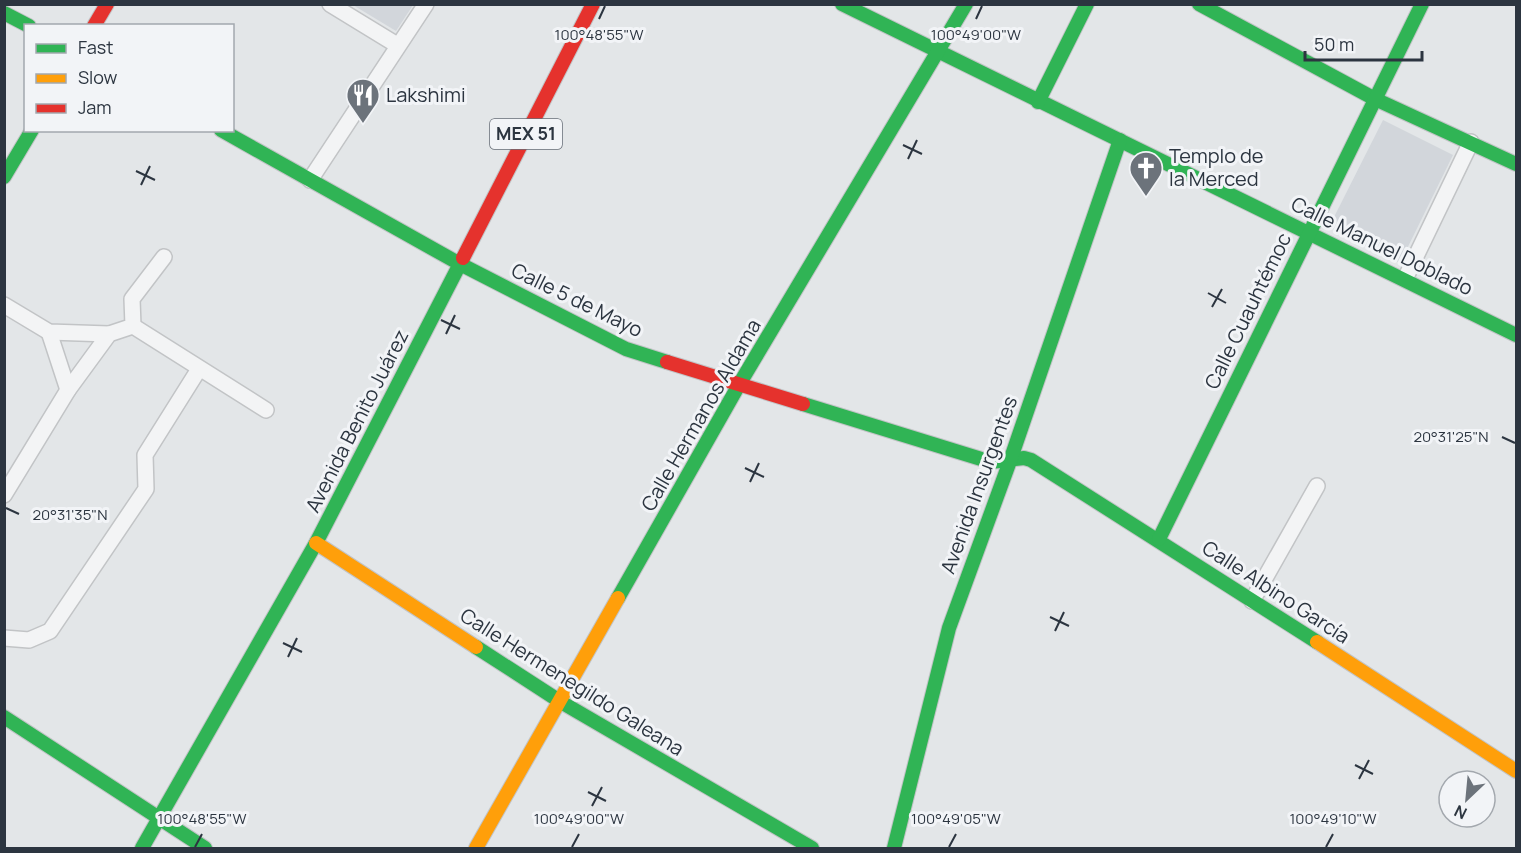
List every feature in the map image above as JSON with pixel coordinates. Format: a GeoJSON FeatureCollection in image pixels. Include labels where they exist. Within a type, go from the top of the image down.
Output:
{"type":"FeatureCollection","features":[{"type":"Feature","properties":{"kind":"main road"},"geometry":{"type":"LineString","coordinates":[[95,24],[107,4]]}},
{"type":"Feature","properties":{"kind":"main road","name":"Avenida Benito Juárez"},"geometry":{"type":"LineString","coordinates":[[142,849],[316,543],[592,4]]}},
{"type":"Feature","properties":{"kind":"main road","name":"Calle Manuel Doblado"},"geometry":{"type":"LineString","coordinates":[[842,4],[939,50],[1038,102],[1309,231],[1516,335]]}},
{"type":"Feature","properties":{"kind":"main road","name":"Calle Hermanos Aldama"},"geometry":{"type":"LineString","coordinates":[[477,849],[740,383],[966,4]]}},
{"type":"Feature","properties":{"kind":"main road"},"geometry":{"type":"LineString","coordinates":[[1038,102],[1088,4]]}},
{"type":"Feature","properties":{"kind":"main road"},"geometry":{"type":"LineString","coordinates":[[1199,4],[1375,99],[1516,164]]}},
{"type":"Feature","properties":{"kind":"main road","name":"Calle Cuauhtémoc"},"geometry":{"type":"LineString","coordinates":[[1159,539],[1422,4]]}},
{"type":"Feature","properties":{"kind":"main road"},"geometry":{"type":"LineString","coordinates":[[4,13],[25,24]]}},
{"type":"Feature","properties":{"kind":"main road"},"geometry":{"type":"LineString","coordinates":[[4,177],[31,132]]}},
{"type":"Feature","properties":{"kind":"main road","name":"Calle 5 de Mayo"},"geometry":{"type":"LineString","coordinates":[[225,132],[460,264],[626,349],[991,462],[1010,461]]}},
{"type":"Feature","properties":{"kind":"main road","name":"Avenida Insurgentes"},"geometry":{"type":"LineString","coordinates":[[894,849],[949,628],[1010,461],[1119,140]]}},
{"type":"Feature","properties":{"kind":"main road","name":"Calle Albino García"},"geometry":{"type":"LineString","coordinates":[[1010,461],[1024,458],[1032,460],[1159,539],[1516,771]]}},
{"type":"Feature","properties":{"kind":"main road","name":"Calle Hermenegildo Galeana"},"geometry":{"type":"LineString","coordinates":[[316,543],[561,702],[812,849]]}},
{"type":"Feature","properties":{"kind":"main road"},"geometry":{"type":"LineString","coordinates":[[4,717],[205,849]]}},
{"type":"Feature","properties":{"kind":"street"},"geometry":{"type":"LineString","coordinates":[[330,4],[397,45]]}},
{"type":"Feature","properties":{"kind":"street"},"geometry":{"type":"LineString","coordinates":[[310,180],[426,4]]}},
{"type":"Feature","properties":{"kind":"street"},"geometry":{"type":"LineString","coordinates":[[1405,279],[1471,142]]}},
{"type":"Feature","properties":{"kind":"street"},"geometry":{"type":"LineString","coordinates":[[134,326],[132,300],[164,257]]}},
{"type":"Feature","properties":{"kind":"street"},"geometry":{"type":"LineString","coordinates":[[4,305],[49,332],[109,334],[134,326]]}},
{"type":"Feature","properties":{"kind":"street"},"geometry":{"type":"LineString","coordinates":[[134,326],[266,410]]}},
{"type":"Feature","properties":{"kind":"street"},"geometry":{"type":"LineString","coordinates":[[49,332],[68,390]]}},
{"type":"Feature","properties":{"kind":"street"},"geometry":{"type":"LineString","coordinates":[[4,495],[68,390],[109,334]]}},
{"type":"Feature","properties":{"kind":"street"},"geometry":{"type":"LineString","coordinates":[[4,638],[29,640],[50,631],[146,489],[145,455],[199,369]]}},
{"type":"Feature","properties":{"kind":"street"},"geometry":{"type":"LineString","coordinates":[[1252,601],[1317,486]]}},
{"type":"Feature","properties":{"kind":"shaded area"},"geometry":{"type":"Polygon","coordinates":[[[353,5],[413,5],[396,31],[353,5]]]}},
{"type":"Feature","properties":{"kind":"shaded area"},"geometry":{"type":"Polygon","coordinates":[[[1383,120],[1453,155],[1400,263],[1329,227],[1383,120]]]}},
{"type":"Feature","properties":{"kind":"traffic: fast"},"geometry":{"type":"LineString","coordinates":[[842,4],[1516,335]]}},
{"type":"Feature","properties":{"kind":"traffic: fast"},"geometry":{"type":"LineString","coordinates":[[618,598],[740,383],[966,4]]}},
{"type":"Feature","properties":{"kind":"traffic: fast"},"geometry":{"type":"LineString","coordinates":[[1038,102],[1087,4]]}},
{"type":"Feature","properties":{"kind":"traffic: fast"},"geometry":{"type":"LineString","coordinates":[[1199,4],[1375,99],[1516,164]]}},
{"type":"Feature","properties":{"kind":"traffic: fast"},"geometry":{"type":"LineString","coordinates":[[1159,539],[1422,4]]}},
{"type":"Feature","properties":{"kind":"traffic: fast"},"geometry":{"type":"LineString","coordinates":[[4,13],[25,24]]}},
{"type":"Feature","properties":{"kind":"traffic: fast"},"geometry":{"type":"LineString","coordinates":[[4,177],[31,132]]}},
{"type":"Feature","properties":{"kind":"traffic: fast"},"geometry":{"type":"LineString","coordinates":[[225,132],[460,264],[626,349],[667,362]]}},
{"type":"Feature","properties":{"kind":"traffic: fast"},"geometry":{"type":"LineString","coordinates":[[894,848],[949,628],[1010,461],[1120,140]]}},
{"type":"Feature","properties":{"kind":"traffic: fast"},"geometry":{"type":"LineString","coordinates":[[142,848],[316,543],[463,258]]}},
{"type":"Feature","properties":{"kind":"traffic: fast"},"geometry":{"type":"LineString","coordinates":[[803,404],[991,462],[1024,458],[1031,460],[1317,642]]}},
{"type":"Feature","properties":{"kind":"traffic: fast"},"geometry":{"type":"LineString","coordinates":[[476,647],[561,702],[812,848]]}},
{"type":"Feature","properties":{"kind":"traffic: fast"},"geometry":{"type":"LineString","coordinates":[[4,717],[205,848]]}},
{"type":"Feature","properties":{"kind":"traffic: slow"},"geometry":{"type":"LineString","coordinates":[[316,543],[476,647]]}},
{"type":"Feature","properties":{"kind":"traffic: slow"},"geometry":{"type":"LineString","coordinates":[[476,848],[618,598]]}},
{"type":"Feature","properties":{"kind":"traffic: slow"},"geometry":{"type":"LineString","coordinates":[[1317,642],[1516,771]]}},
{"type":"Feature","properties":{"kind":"traffic: jam"},"geometry":{"type":"LineString","coordinates":[[95,24],[107,4]]}},
{"type":"Feature","properties":{"kind":"traffic: jam"},"geometry":{"type":"LineString","coordinates":[[463,258],[593,4]]}},
{"type":"Feature","properties":{"kind":"traffic: jam"},"geometry":{"type":"LineString","coordinates":[[667,362],[803,404]]}},
{"type":"Feature","properties":{"kind":"place","name":"Lakshimi"},"geometry":{"type":"Point","coordinates":[363,124]}},
{"type":"Feature","properties":{"kind":"place","name":"Templo de la Merced"},"geometry":{"type":"Point","coordinates":[1146,197]}}]}
